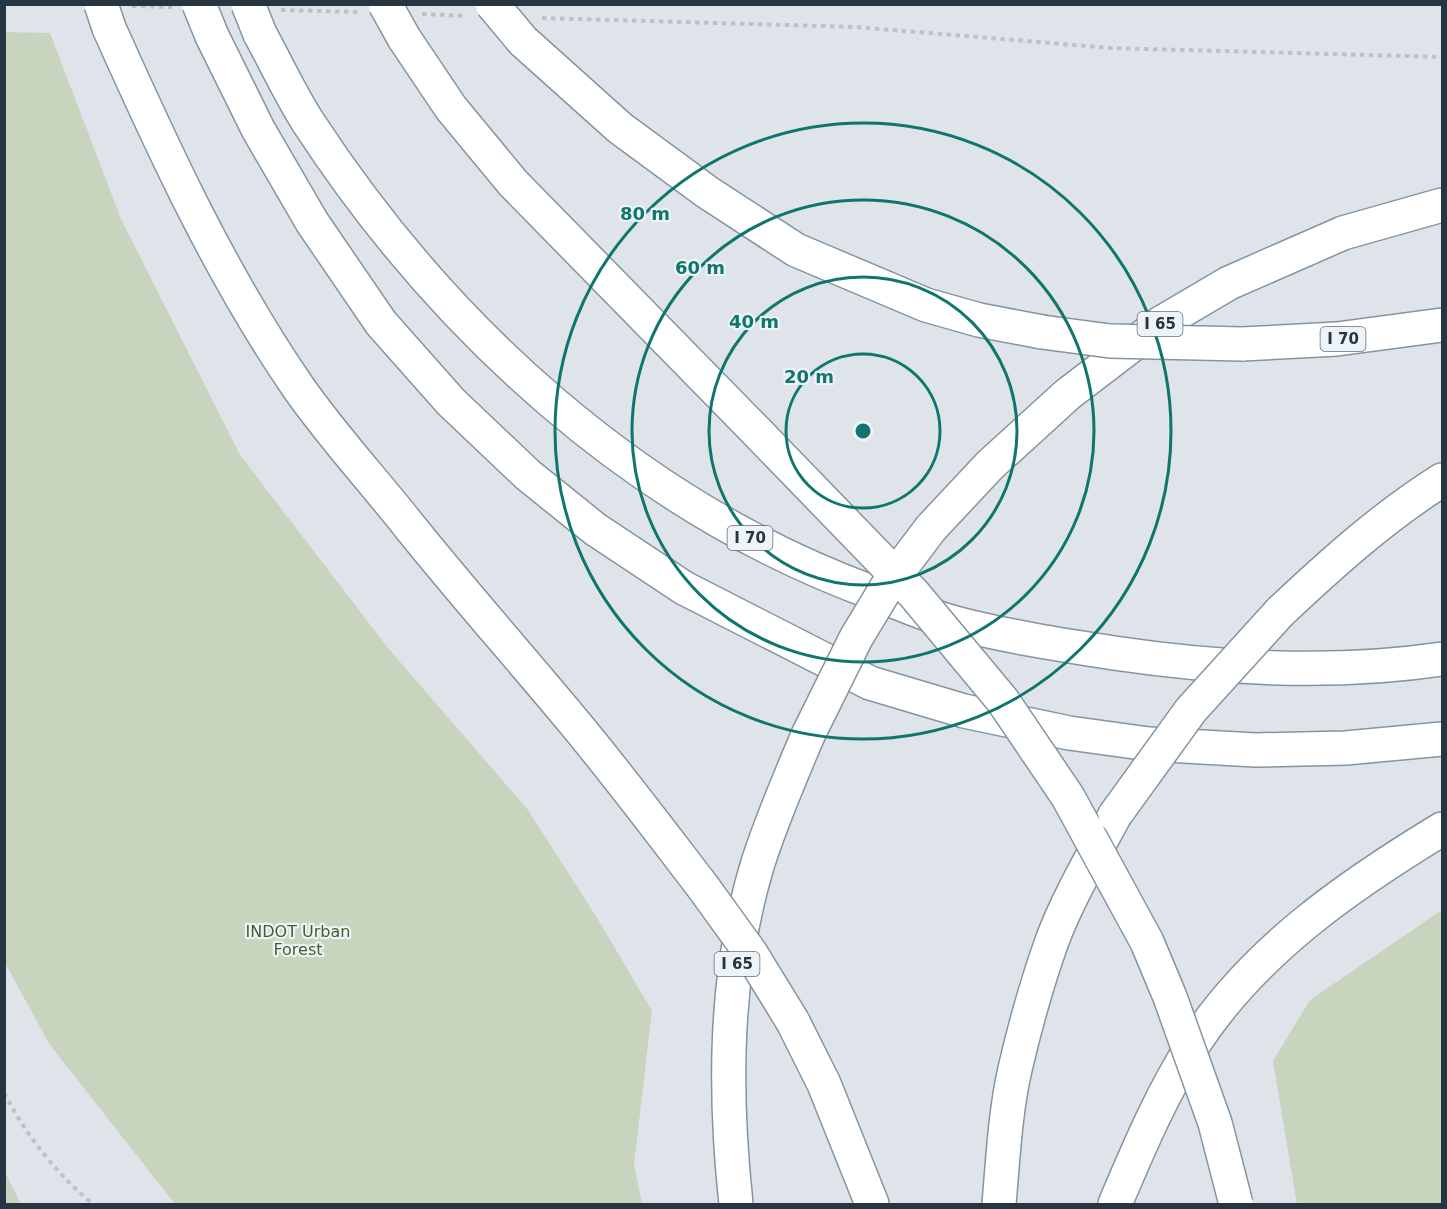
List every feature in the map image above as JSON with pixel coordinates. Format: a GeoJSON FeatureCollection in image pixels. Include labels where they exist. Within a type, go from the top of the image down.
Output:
{"type":"FeatureCollection","features":[{"type":"Feature","properties":{"kind":"highway"},"geometry":{"type":"LineString","coordinates":[[191,6],[212,36],[258,129],[312,222],[381,323],[451,402],[528,476],[595,529],[684,588],[870,683],[964,711],[1069,733],[1149,744],[1255,750],[1346,748],[1443,739]]}},
{"type":"Feature","properties":{"kind":"highway"},"geometry":{"type":"LineString","coordinates":[[371,8],[411,26],[452,108],[513,183],[914,594],[1003,701],[1068,797],[1141,931],[1170,997],[1215,1123],[1236,1204]]}},
{"type":"Feature","properties":{"kind":"highway","name":"I 70"},"geometry":{"type":"LineString","coordinates":[[484,10],[528,29],[621,128],[707,192],[796,250],[926,305],[979,320],[1042,332],[1110,341],[1242,344],[1337,339],[1443,325]]}},
{"type":"Feature","properties":{"kind":"highway"},"geometry":{"type":"LineString","coordinates":[[111,13],[159,139],[210,241],[255,319],[299,388],[474,606],[573,722],[704,887],[750,952],[793,1022],[824,1084],[872,1204]]}},
{"type":"Feature","properties":{"kind":"highway","name":"I 70"},"geometry":{"type":"LineString","coordinates":[[261,16],[307,120],[362,199],[422,274],[491,346],[562,410],[640,472],[725,526],[822,574],[956,624],[1070,646],[1174,662],[1314,669],[1406,664],[1443,659]]}},
{"type":"Feature","properties":{"kind":"highway","name":"I 65"},"geometry":{"type":"LineString","coordinates":[[736,1204],[729,1124],[728,1073],[732,997],[742,925],[757,867],[776,809],[808,735],[856,638],[888,585],[931,528],[990,465],[1068,394],[1161,323],[1229,283],[1343,233],[1443,205]]}},
{"type":"Feature","properties":{"kind":"highway"},"geometry":{"type":"LineString","coordinates":[[999,1204],[1004,1141],[1015,1070],[1032,1004],[1053,939],[1115,815],[1191,710],[1280,612],[1342,554],[1410,500],[1443,480]]}},
{"type":"Feature","properties":{"kind":"highway"},"geometry":{"type":"LineString","coordinates":[[1114,1204],[1163,1097],[1194,1044],[1223,1005],[1256,967],[1317,912],[1371,873],[1443,829]]}},
{"type":"Feature","properties":{"kind":"path"},"geometry":{"type":"LineString","coordinates":[[111,13],[191,6]]}},
{"type":"Feature","properties":{"kind":"path"},"geometry":{"type":"LineString","coordinates":[[261,16],[371,8]]}},
{"type":"Feature","properties":{"kind":"path"},"geometry":{"type":"LineString","coordinates":[[411,26],[484,10]]}},
{"type":"Feature","properties":{"kind":"path"},"geometry":{"type":"LineString","coordinates":[[528,29],[856,27],[1111,48],[1443,57]]}},
{"type":"Feature","properties":{"kind":"path"},"geometry":{"type":"LineString","coordinates":[[4,1093],[38,1148],[79,1193],[93,1204]]}},
{"type":"Feature","properties":{"kind":"green space","name":"INDOT Urban Forest"},"geometry":{"type":"Polygon","coordinates":[[[4,32],[50,33],[121,219],[240,455],[388,648],[528,810],[599,921],[652,1011],[634,1164],[642,1204],[175,1204],[50,1045],[5,963],[4,32]]]}},
{"type":"Feature","properties":{"kind":"green space"},"geometry":{"type":"Polygon","coordinates":[[[1442,910],[1442,1204],[1297,1204],[1273,1061],[1310,1000],[1442,910]]]}},
{"type":"Feature","properties":{"kind":"green space"},"geometry":{"type":"Polygon","coordinates":[[[4,1172],[21,1204],[8,1204],[5,1201],[4,1172]]]}}]}
